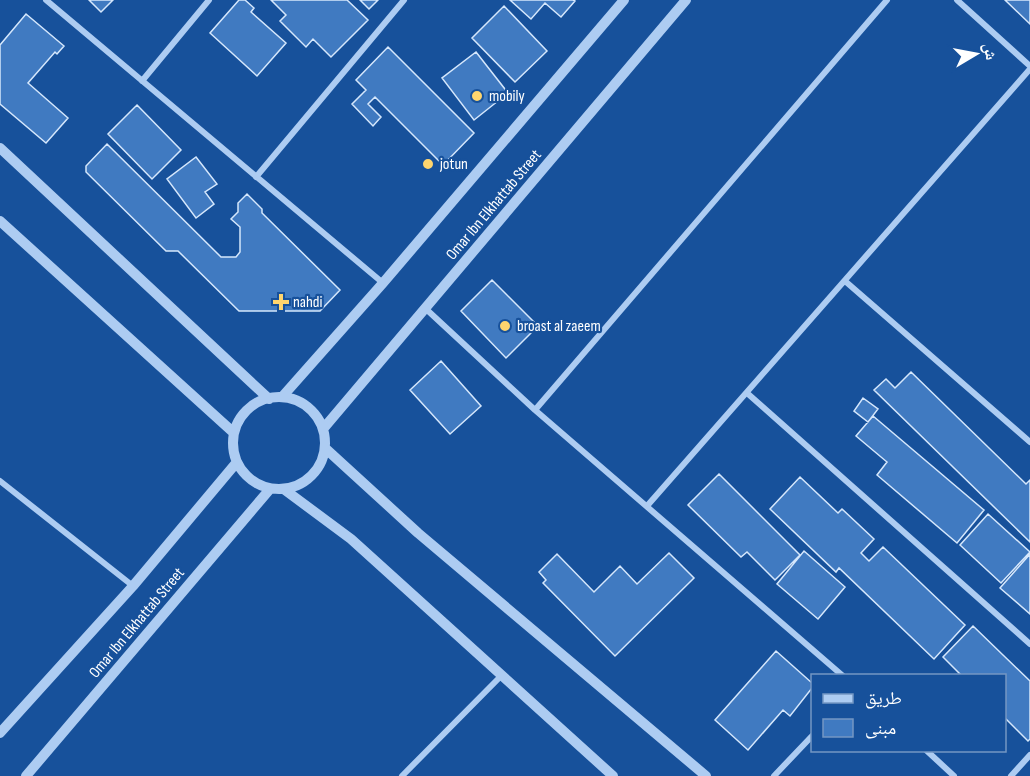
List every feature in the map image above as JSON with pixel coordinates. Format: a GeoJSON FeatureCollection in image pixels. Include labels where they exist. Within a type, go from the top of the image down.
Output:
{"type":"FeatureCollection","features":[{"type":"Feature","properties":{"kind":"street"},"geometry":{"type":"LineString","coordinates":[[46,0],[382,283]]}},
{"type":"Feature","properties":{"kind":"street"},"geometry":{"type":"LineString","coordinates":[[141,81],[209,0]]}},
{"type":"Feature","properties":{"kind":"street"},"geometry":{"type":"LineString","coordinates":[[256,177],[404,0]]}},
{"type":"Feature","properties":{"kind":"street","name":"Omar Ibn Elkhattab Street"},"geometry":{"type":"LineString","coordinates":[[282,397],[624,0]]}},
{"type":"Feature","properties":{"kind":"street","name":"Omar Ibn Elkhattab Street"},"geometry":{"type":"LineString","coordinates":[[323,429],[686,0]]}},
{"type":"Feature","properties":{"kind":"street"},"geometry":{"type":"LineString","coordinates":[[535,410],[887,0]]}},
{"type":"Feature","properties":{"kind":"street"},"geometry":{"type":"LineString","coordinates":[[647,506],[1030,67],[957,0]]}},
{"type":"Feature","properties":{"kind":"street"},"geometry":{"type":"LineString","coordinates":[[0,148],[269,399]]}},
{"type":"Feature","properties":{"kind":"street"},"geometry":{"type":"LineString","coordinates":[[0,221],[234,433]]}},
{"type":"Feature","properties":{"kind":"street"},"geometry":{"type":"LineString","coordinates":[[845,281],[1030,442]]}},
{"type":"Feature","properties":{"kind":"street"},"geometry":{"type":"LineString","coordinates":[[426,309],[535,410],[842,674]]}},
{"type":"Feature","properties":{"kind":"street"},"geometry":{"type":"LineString","coordinates":[[747,393],[1030,644]]}},
{"type":"Feature","properties":{"kind":"street"},"geometry":{"type":"LineString","coordinates":[[282,397],[294,399],[307,406],[318,418],[323,429],[325,448],[321,464],[312,476],[299,485],[285,489],[270,489],[256,484],[237,462],[233,448],[234,433],[240,419],[249,408],[263,400],[282,397]]}},
{"type":"Feature","properties":{"kind":"street"},"geometry":{"type":"LineString","coordinates":[[325,448],[418,533],[706,776]]}},
{"type":"Feature","properties":{"kind":"street","name":"Omar Ibn Elkhattab Street"},"geometry":{"type":"LineString","coordinates":[[0,733],[133,586],[237,462]]}},
{"type":"Feature","properties":{"kind":"street"},"geometry":{"type":"LineString","coordinates":[[0,481],[133,586]]}},
{"type":"Feature","properties":{"kind":"street","name":"Omar Ibn Elkhattab Street"},"geometry":{"type":"LineString","coordinates":[[26,776],[270,489]]}},
{"type":"Feature","properties":{"kind":"street"},"geometry":{"type":"LineString","coordinates":[[285,489],[351,539],[613,776]]}},
{"type":"Feature","properties":{"kind":"street"},"geometry":{"type":"LineString","coordinates":[[402,776],[501,676]]}},
{"type":"Feature","properties":{"kind":"street"},"geometry":{"type":"LineString","coordinates":[[774,776],[811,738]]}},
{"type":"Feature","properties":{"kind":"street"},"geometry":{"type":"LineString","coordinates":[[928,752],[954,776]]}},
{"type":"Feature","properties":{"kind":"street"},"geometry":{"type":"LineString","coordinates":[[1011,776],[1030,755]]}},
{"type":"Feature","properties":{"kind":"building"},"geometry":{"type":"Polygon","coordinates":[[[89,0],[113,0],[101,12],[89,0]]]}},
{"type":"Feature","properties":{"kind":"building"},"geometry":{"type":"Polygon","coordinates":[[[239,0],[245,0],[254,8],[251,12],[286,43],[257,76],[210,33],[239,0]]]}},
{"type":"Feature","properties":{"kind":"building"},"geometry":{"type":"Polygon","coordinates":[[[271,0],[347,0],[368,20],[331,57],[313,39],[306,47],[280,21],[286,15],[271,0]]]}},
{"type":"Feature","properties":{"kind":"building"},"geometry":{"type":"Polygon","coordinates":[[[360,0],[378,0],[369,9],[360,0]]]}},
{"type":"Feature","properties":{"kind":"building"},"geometry":{"type":"Polygon","coordinates":[[[510,0],[575,1],[561,17],[545,3],[531,19],[510,0]]]}},
{"type":"Feature","properties":{"kind":"building"},"geometry":{"type":"Polygon","coordinates":[[[1005,0],[1030,0],[1030,24],[1005,0]]]}},
{"type":"Feature","properties":{"kind":"building"},"geometry":{"type":"Polygon","coordinates":[[[504,6],[547,51],[515,82],[472,38],[504,6]]]}},
{"type":"Feature","properties":{"kind":"building"},"geometry":{"type":"Polygon","coordinates":[[[26,14],[64,46],[57,54],[55,52],[28,83],[68,118],[46,143],[0,104],[0,45],[26,14]]]}},
{"type":"Feature","properties":{"kind":"building"},"geometry":{"type":"Polygon","coordinates":[[[388,47],[474,133],[443,165],[375,97],[368,104],[381,117],[373,126],[352,104],[366,90],[356,80],[388,47]]]}},
{"type":"Feature","properties":{"kind":"building"},"geometry":{"type":"Polygon","coordinates":[[[476,52],[508,93],[474,120],[442,78],[476,52]]]}},
{"type":"Feature","properties":{"kind":"building"},"geometry":{"type":"Polygon","coordinates":[[[137,105],[181,150],[152,179],[108,134],[137,105]]]}},
{"type":"Feature","properties":{"kind":"building"},"geometry":{"type":"Polygon","coordinates":[[[107,144],[221,257],[236,257],[240,252],[240,227],[231,219],[238,212],[238,203],[247,194],[262,209],[262,213],[340,290],[320,311],[239,311],[178,251],[166,251],[86,172],[86,166],[107,144]]]}},
{"type":"Feature","properties":{"kind":"building"},"geometry":{"type":"Polygon","coordinates":[[[196,157],[217,184],[205,192],[214,204],[196,218],[167,179],[196,157]]]}},
{"type":"Feature","properties":{"kind":"building"},"geometry":{"type":"Polygon","coordinates":[[[492,280],[538,326],[506,358],[461,311],[492,280]]]}},
{"type":"Feature","properties":{"kind":"building"},"geometry":{"type":"Polygon","coordinates":[[[441,361],[481,406],[450,434],[410,390],[441,361]]]}},
{"type":"Feature","properties":{"kind":"building"},"geometry":{"type":"Polygon","coordinates":[[[911,372],[1026,484],[1030,480],[1030,542],[874,390],[886,379],[895,388],[911,372]]]}},
{"type":"Feature","properties":{"kind":"building"},"geometry":{"type":"Polygon","coordinates":[[[863,398],[878,409],[868,422],[854,411],[863,398]]]}},
{"type":"Feature","properties":{"kind":"building"},"geometry":{"type":"Polygon","coordinates":[[[873,416],[984,510],[957,543],[877,475],[887,462],[856,436],[873,416]]]}},
{"type":"Feature","properties":{"kind":"building"},"geometry":{"type":"Polygon","coordinates":[[[719,474],[800,555],[775,580],[747,552],[741,557],[688,505],[719,474]]]}},
{"type":"Feature","properties":{"kind":"building"},"geometry":{"type":"Polygon","coordinates":[[[800,477],[838,513],[842,509],[874,539],[861,553],[869,561],[883,547],[965,625],[934,659],[839,568],[836,572],[770,509],[800,477]]]}},
{"type":"Feature","properties":{"kind":"building"},"geometry":{"type":"Polygon","coordinates":[[[988,514],[1030,552],[1001,583],[960,545],[988,514]]]}},
{"type":"Feature","properties":{"kind":"building"},"geometry":{"type":"Polygon","coordinates":[[[804,551],[845,587],[818,619],[777,584],[804,551]]]}},
{"type":"Feature","properties":{"kind":"building"},"geometry":{"type":"Polygon","coordinates":[[[669,553],[694,578],[615,656],[543,583],[546,580],[539,572],[557,554],[594,592],[620,566],[637,584],[669,553]]]}},
{"type":"Feature","properties":{"kind":"building"},"geometry":{"type":"Polygon","coordinates":[[[1030,554],[1030,614],[1000,588],[1030,554]]]}},
{"type":"Feature","properties":{"kind":"building"},"geometry":{"type":"Polygon","coordinates":[[[973,626],[1030,681],[1030,739],[1028,741],[1006,719],[1006,674],[960,674],[943,657],[973,626]]]}},
{"type":"Feature","properties":{"kind":"building"},"geometry":{"type":"Polygon","coordinates":[[[776,651],[811,682],[811,689],[790,716],[783,710],[748,750],[715,720],[776,651]]]}},
{"type":"Feature","properties":{"kind":"place","name":"mobily"},"geometry":{"type":"Point","coordinates":[477,96]}},
{"type":"Feature","properties":{"kind":"place","name":"jotun"},"geometry":{"type":"Point","coordinates":[428,164]}},
{"type":"Feature","properties":{"kind":"place","name":"nahdi"},"geometry":{"type":"Point","coordinates":[281,302]}},
{"type":"Feature","properties":{"kind":"place","name":"broast al zaeem"},"geometry":{"type":"Point","coordinates":[505,326]}}]}
